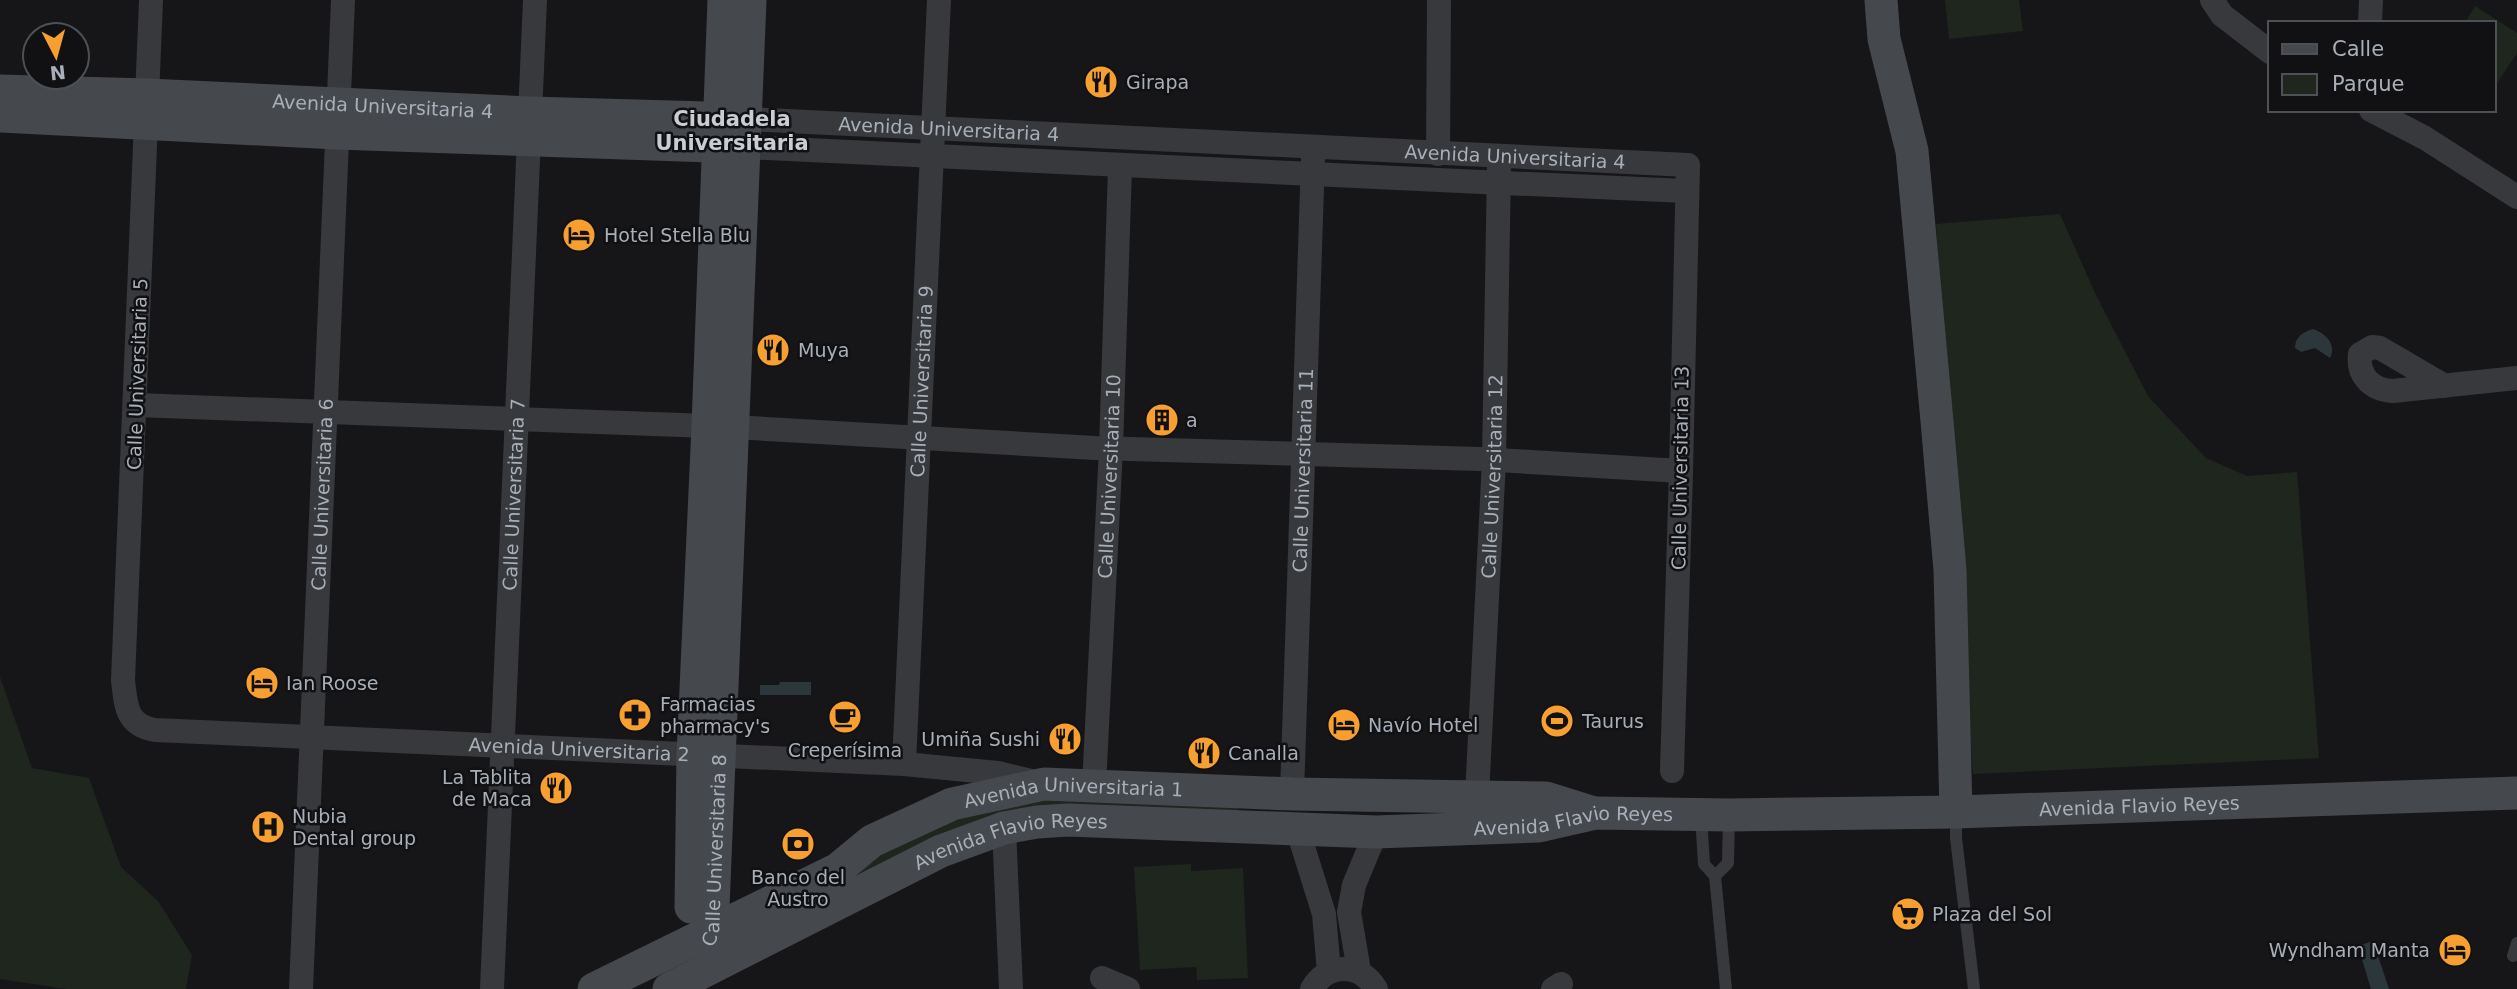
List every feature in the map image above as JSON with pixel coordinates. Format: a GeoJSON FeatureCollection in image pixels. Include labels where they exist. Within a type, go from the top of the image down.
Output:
{"type":"FeatureCollection","features":[{"type":"Feature","properties":{"kind":"main road","name":"Calle Universitaria 8"},"geometry":{"type":"LineString","coordinates":[[686,984],[701,936],[721,427],[732,132],[724,0]]}},
{"type":"Feature","properties":{"kind":"main road","name":"Calle Universitaria 8"},"geometry":{"type":"LineString","coordinates":[[732,132],[750,0]]}},
{"type":"Feature","properties":{"kind":"main road"},"geometry":{"type":"LineString","coordinates":[[1881,0],[1884,39],[1912,151],[1937,421],[1950,570],[1956,811]]}},
{"type":"Feature","properties":{"kind":"main road","name":"Avenida Universitaria 4"},"geometry":{"type":"LineString","coordinates":[[0,91],[147,110]]}},
{"type":"Feature","properties":{"kind":"main road","name":"Avenida Universitaria 4"},"geometry":{"type":"LineString","coordinates":[[0,116],[147,110],[530,127],[732,132]]}},
{"type":"Feature","properties":{"kind":"main road","name":"Avenida Universitaria 1"},"geometry":{"type":"LineString","coordinates":[[594,989],[838,869],[872,841],[904,824],[953,804],[1044,784],[1292,794],[1546,798],[1596,813]]}},
{"type":"Feature","properties":{"kind":"main road","name":"Avenida Flavio Reyes"},"geometry":{"type":"LineString","coordinates":[[686,984],[941,850],[1004,828],[1037,822],[1068,820],[1376,832],[1539,826],[1596,813],[1715,815],[1956,811],[2517,793]]}},
{"type":"Feature","properties":{"kind":"street","name":"Calle Universitaria 5"},"geometry":{"type":"LineString","coordinates":[[151,0],[136,405],[122,680],[129,715],[141,727],[155,730]]}},
{"type":"Feature","properties":{"kind":"street","name":"Calle Universitaria 6"},"geometry":{"type":"LineString","coordinates":[[301,989],[314,736],[343,0]]}},
{"type":"Feature","properties":{"kind":"street","name":"Calle Universitaria 7"},"geometry":{"type":"LineString","coordinates":[[492,989],[535,0]]}},
{"type":"Feature","properties":{"kind":"street","name":"Calle Universitaria 9"},"geometry":{"type":"LineString","coordinates":[[904,764],[939,0]]}},
{"type":"Feature","properties":{"kind":"street"},"geometry":{"type":"LineString","coordinates":[[1438,154],[1439,0]]}},
{"type":"Feature","properties":{"kind":"street"},"geometry":{"type":"LineString","coordinates":[[2212,0],[2222,15],[2268,50]]}},
{"type":"Feature","properties":{"kind":"street"},"geometry":{"type":"LineString","coordinates":[[2370,21],[2371,0]]}},
{"type":"Feature","properties":{"kind":"street"},"geometry":{"type":"LineString","coordinates":[[2375,112],[2425,138],[2517,197]]}},
{"type":"Feature","properties":{"kind":"street"},"geometry":{"type":"LineString","coordinates":[[2403,112],[2425,138]]}},
{"type":"Feature","properties":{"kind":"street","name":"Avenida Universitaria 4"},"geometry":{"type":"LineString","coordinates":[[732,132],[933,128],[1688,165]]}},
{"type":"Feature","properties":{"kind":"street","name":"Avenida Universitaria 4"},"geometry":{"type":"LineString","coordinates":[[732,132],[932,157],[1686,191]]}},
{"type":"Feature","properties":{"kind":"street","name":"Calle Universitaria 10"},"geometry":{"type":"LineString","coordinates":[[1094,786],[1111,448],[1110,166],[1101,138]]}},
{"type":"Feature","properties":{"kind":"street","name":"Calle Universitaria 11"},"geometry":{"type":"LineString","coordinates":[[1292,794],[1313,148]]}},
{"type":"Feature","properties":{"kind":"street","name":"Calle Universitaria 12"},"geometry":{"type":"LineString","coordinates":[[1477,796],[1494,460],[1499,156]]}},
{"type":"Feature","properties":{"kind":"street","name":"Calle Universitaria 13"},"geometry":{"type":"LineString","coordinates":[[1671,771],[1688,165]]}},
{"type":"Feature","properties":{"kind":"street"},"geometry":{"type":"LineString","coordinates":[[2445,386],[2517,379]]}},
{"type":"Feature","properties":{"kind":"street"},"geometry":{"type":"LineString","coordinates":[[136,405],[721,427],[1111,448],[1494,460],[1681,471]]}},
{"type":"Feature","properties":{"kind":"street","name":"Avenida Universitaria 2"},"geometry":{"type":"LineString","coordinates":[[155,730],[904,764],[998,773],[1044,784]]}},
{"type":"Feature","properties":{"kind":"street"},"geometry":{"type":"LineString","coordinates":[[1004,828],[1011,989]]}},
{"type":"Feature","properties":{"kind":"street"},"geometry":{"type":"LineString","coordinates":[[1298,831],[1324,914],[1321,980],[1349,968],[1359,971],[1376,989]]}},
{"type":"Feature","properties":{"kind":"street"},"geometry":{"type":"LineString","coordinates":[[1359,971],[1349,912],[1354,885],[1376,832]]}},
{"type":"Feature","properties":{"kind":"street"},"geometry":{"type":"LineString","coordinates":[[1324,914],[1349,912]]}},
{"type":"Feature","properties":{"kind":"street"},"geometry":{"type":"LineString","coordinates":[[1102,978],[1128,989]]}},
{"type":"Feature","properties":{"kind":"lane"},"geometry":{"type":"LineString","coordinates":[[1956,811],[1956,838],[1974,989]]}},
{"type":"Feature","properties":{"kind":"lane"},"geometry":{"type":"LineString","coordinates":[[1715,815],[1704,864],[1716,876],[1726,989]]}},
{"type":"Feature","properties":{"kind":"lane"},"geometry":{"type":"LineString","coordinates":[[1715,815],[1728,863],[1716,876]]}},
{"type":"Feature","properties":{"kind":"lane"},"geometry":{"type":"LineString","coordinates":[[2513,956],[2517,943]]}},
{"type":"Feature","properties":{"kind":"green space"},"geometry":{"type":"Polygon","coordinates":[[[1945,0],[2019,0],[2023,31],[1949,39],[1945,0]]]}},
{"type":"Feature","properties":{"kind":"green space"},"geometry":{"type":"Polygon","coordinates":[[[2475,6],[2517,33],[2517,53],[2496,85],[2496,21],[2466,21],[2475,6]]]}},
{"type":"Feature","properties":{"kind":"green space"},"geometry":{"type":"Polygon","coordinates":[[[2060,214],[2096,295],[2148,396],[2206,458],[2247,476],[2297,472],[2319,758],[1973,774],[1936,224],[2060,214]]]}},
{"type":"Feature","properties":{"kind":"green space"},"geometry":{"type":"Polygon","coordinates":[[[0,677],[32,768],[89,778],[121,867],[158,901],[192,955],[186,989],[66,989],[0,979],[0,677]]]}},
{"type":"Feature","properties":{"kind":"green space"},"geometry":{"type":"Polygon","coordinates":[[[1045,798],[1238,804],[1238,813],[977,821],[939,834],[812,899],[878,856],[942,823],[1045,798]]]}},
{"type":"Feature","properties":{"kind":"green space"},"geometry":{"type":"Polygon","coordinates":[[[1191,864],[1191,871],[1243,868],[1248,978],[1197,980],[1196,967],[1140,970],[1134,867],[1191,864]]]}},
{"type":"Feature","properties":{"kind":"shaded area"},"geometry":{"type":"Polygon","coordinates":[[[2313,329],[2329,340],[2332,349],[2330,358],[2315,348],[2301,352],[2295,348],[2300,336],[2313,329]]]}},
{"type":"Feature","properties":{"kind":"shaded area"},"geometry":{"type":"Polygon","coordinates":[[[780,682],[811,682],[811,695],[760,695],[760,685],[779,685],[780,682]]]}},
{"type":"Feature","properties":{"kind":"shaded area"},"geometry":{"type":"Polygon","coordinates":[[[2373,941],[2389,989],[2371,989],[2358,946],[2373,941]]]}},
{"type":"Feature","properties":{"kind":"place","name":"Girapa"},"geometry":{"type":"Point","coordinates":[1101,82]}},
{"type":"Feature","properties":{"kind":"place","name":"Hotel Stella Blu"},"geometry":{"type":"Point","coordinates":[579,235]}},
{"type":"Feature","properties":{"kind":"place","name":"Muya"},"geometry":{"type":"Point","coordinates":[773,350]}},
{"type":"Feature","properties":{"kind":"place","name":"a"},"geometry":{"type":"Point","coordinates":[1162,420]}},
{"type":"Feature","properties":{"kind":"place","name":"Ian Roose"},"geometry":{"type":"Point","coordinates":[262,683]}},
{"type":"Feature","properties":{"kind":"place","name":"Farmacias pharmacy's"},"geometry":{"type":"Point","coordinates":[635,715]}},
{"type":"Feature","properties":{"kind":"place","name":"Creperísima"},"geometry":{"type":"Point","coordinates":[845,717]}},
{"type":"Feature","properties":{"kind":"place","name":"Taurus"},"geometry":{"type":"Point","coordinates":[1557,721]}},
{"type":"Feature","properties":{"kind":"place","name":"Navío Hotel"},"geometry":{"type":"Point","coordinates":[1344,725]}},
{"type":"Feature","properties":{"kind":"place","name":"Umiña Sushi"},"geometry":{"type":"Point","coordinates":[1065,739]}},
{"type":"Feature","properties":{"kind":"place","name":"Canalla"},"geometry":{"type":"Point","coordinates":[1204,753]}},
{"type":"Feature","properties":{"kind":"place","name":"La Tablita de Maca"},"geometry":{"type":"Point","coordinates":[556,788]}},
{"type":"Feature","properties":{"kind":"place","name":"Nubia Dental group"},"geometry":{"type":"Point","coordinates":[268,827]}},
{"type":"Feature","properties":{"kind":"place","name":"Banco del Austro"},"geometry":{"type":"Point","coordinates":[798,844]}},
{"type":"Feature","properties":{"kind":"place","name":"Plaza del Sol"},"geometry":{"type":"Point","coordinates":[1908,914]}},
{"type":"Feature","properties":{"kind":"place","name":"Wyndham Manta"},"geometry":{"type":"Point","coordinates":[2455,950]}},
{"type":"Feature","properties":{"kind":"district","name":"Ciudadela Universitaria"},"geometry":{"type":"Point","coordinates":[732,131]}}]}
